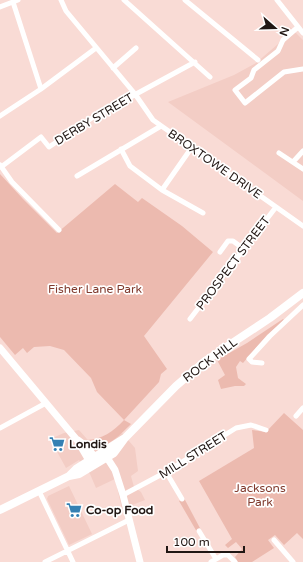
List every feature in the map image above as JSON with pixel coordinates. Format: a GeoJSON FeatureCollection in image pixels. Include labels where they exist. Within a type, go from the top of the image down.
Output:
{"type":"FeatureCollection","features":[{"type":"Feature","properties":{"kind":"main road","name":"ROCK HILL"},"geometry":{"type":"LineString","coordinates":[[0,510],[69,476],[76,469],[94,462],[119,447],[125,438],[176,386],[205,361],[270,318],[303,293]]}},
{"type":"Feature","properties":{"kind":"main road"},"geometry":{"type":"LineString","coordinates":[[2,353],[46,403],[94,462]]}},
{"type":"Feature","properties":{"kind":"main road"},"geometry":{"type":"LineString","coordinates":[[106,455],[115,470],[123,495],[140,562]]}},
{"type":"Feature","properties":{"kind":"street","name":"BROXTOWE DRIVE"},"geometry":{"type":"LineString","coordinates":[[61,0],[66,12],[135,94],[153,120],[303,226]]}},
{"type":"Feature","properties":{"kind":"street"},"geometry":{"type":"LineString","coordinates":[[124,0],[210,77]]}},
{"type":"Feature","properties":{"kind":"street"},"geometry":{"type":"LineString","coordinates":[[185,0],[258,60]]}},
{"type":"Feature","properties":{"kind":"street"},"geometry":{"type":"LineString","coordinates":[[277,0],[303,33]]}},
{"type":"Feature","properties":{"kind":"street"},"geometry":{"type":"LineString","coordinates":[[0,7],[15,1],[41,89]]}},
{"type":"Feature","properties":{"kind":"street"},"geometry":{"type":"LineString","coordinates":[[298,27],[283,40],[278,51],[254,70],[251,78],[235,90],[245,103],[284,72],[303,69]]}},
{"type":"Feature","properties":{"kind":"street"},"geometry":{"type":"LineString","coordinates":[[0,116],[41,89],[96,48]]}},
{"type":"Feature","properties":{"kind":"street"},"geometry":{"type":"LineString","coordinates":[[113,68],[136,48]]}},
{"type":"Feature","properties":{"kind":"street","name":"DERBY STREET"},"geometry":{"type":"LineString","coordinates":[[0,166],[41,137],[49,147],[92,118],[194,62]]}},
{"type":"Feature","properties":{"kind":"street"},"geometry":{"type":"LineString","coordinates":[[77,176],[162,126]]}},
{"type":"Feature","properties":{"kind":"street"},"geometry":{"type":"LineString","coordinates":[[162,190],[192,147]]}},
{"type":"Feature","properties":{"kind":"street"},"geometry":{"type":"LineString","coordinates":[[121,149],[130,166],[162,190],[201,212],[203,204]]}},
{"type":"Feature","properties":{"kind":"street"},"geometry":{"type":"LineString","coordinates":[[292,162],[303,151]]}},
{"type":"Feature","properties":{"kind":"street"},"geometry":{"type":"LineString","coordinates":[[279,153],[303,169]]}},
{"type":"Feature","properties":{"kind":"street"},"geometry":{"type":"LineString","coordinates":[[0,166],[12,182],[58,230]]}},
{"type":"Feature","properties":{"kind":"street","name":"PROSPECT STREET"},"geometry":{"type":"LineString","coordinates":[[190,319],[245,250],[276,207]]}},
{"type":"Feature","properties":{"kind":"street"},"geometry":{"type":"LineString","coordinates":[[220,252],[228,241],[233,241],[245,250]]}},
{"type":"Feature","properties":{"kind":"street"},"geometry":{"type":"LineString","coordinates":[[262,363],[252,362],[249,360],[270,336],[303,305]]}},
{"type":"Feature","properties":{"kind":"street"},"geometry":{"type":"LineString","coordinates":[[0,428],[46,403]]}},
{"type":"Feature","properties":{"kind":"street"},"geometry":{"type":"LineString","coordinates":[[296,416],[303,408]]}},
{"type":"Feature","properties":{"kind":"street","name":"MILL STREET"},"geometry":{"type":"LineString","coordinates":[[123,495],[166,472],[236,428],[251,425],[266,430]]}},
{"type":"Feature","properties":{"kind":"street"},"geometry":{"type":"LineString","coordinates":[[166,472],[182,499]]}},
{"type":"Feature","properties":{"kind":"street"},"geometry":{"type":"LineString","coordinates":[[39,491],[73,562]]}},
{"type":"Feature","properties":{"kind":"street"},"geometry":{"type":"LineString","coordinates":[[45,562],[130,520]]}},
{"type":"Feature","properties":{"kind":"street"},"geometry":{"type":"LineString","coordinates":[[199,531],[216,559]]}},
{"type":"Feature","properties":{"kind":"street"},"geometry":{"type":"LineString","coordinates":[[274,540],[293,562]]}},
{"type":"Feature","properties":{"kind":"street"},"geometry":{"type":"LineString","coordinates":[[211,562],[223,555],[228,555],[234,562]]}},
{"type":"Feature","properties":{"kind":"shaded area"},"geometry":{"type":"Polygon","coordinates":[[[290,27],[303,40],[303,201],[168,102],[234,75],[256,63],[278,44],[290,27]]]}},
{"type":"Feature","properties":{"kind":"shaded area"},"geometry":{"type":"Polygon","coordinates":[[[79,430],[94,447],[102,447],[122,433],[135,448],[138,471],[131,476],[134,487],[141,492],[145,500],[122,509],[115,479],[96,488],[90,474],[79,460],[66,468],[50,439],[64,433],[79,430]]]}},
{"type":"Feature","properties":{"kind":"shaded area"},"geometry":{"type":"Polygon","coordinates":[[[69,486],[92,534],[69,545],[47,499],[48,496],[69,486]]]}},
{"type":"Feature","properties":{"kind":"green space","name":"Fisher Lane Park"},"geometry":{"type":"Polygon","coordinates":[[[0,174],[57,233],[115,184],[138,202],[142,198],[182,226],[213,252],[144,336],[167,369],[161,374],[159,382],[124,420],[97,392],[91,378],[64,350],[50,346],[34,347],[27,353],[23,348],[15,355],[0,337],[0,174]]]}},
{"type":"Feature","properties":{"kind":"green space"},"geometry":{"type":"Polygon","coordinates":[[[283,319],[284,320],[267,335],[243,363],[240,361],[236,367],[238,378],[246,384],[244,386],[221,389],[218,380],[225,375],[217,360],[247,343],[283,319]]]}},
{"type":"Feature","properties":{"kind":"green space","name":"Jacksons Park"},"geometry":{"type":"Polygon","coordinates":[[[284,413],[303,430],[303,539],[297,533],[284,545],[275,535],[268,540],[274,548],[252,562],[238,562],[235,557],[242,549],[236,542],[228,548],[225,545],[232,539],[199,481],[254,448],[252,430],[266,432],[284,413]]]}},
{"type":"Feature","properties":{"kind":"green space"},"geometry":{"type":"Polygon","coordinates":[[[124,420],[131,424],[119,436],[105,445],[94,447],[87,440],[102,437],[116,428],[124,420]]]}},
{"type":"Feature","properties":{"kind":"green space"},"geometry":{"type":"Polygon","coordinates":[[[184,498],[201,530],[197,532],[179,501],[184,498]]]}},
{"type":"Feature","properties":{"kind":"place","name":"Londis"},"geometry":{"type":"Point","coordinates":[57,444]}},
{"type":"Feature","properties":{"kind":"place","name":"Co-op Food"},"geometry":{"type":"Point","coordinates":[74,510]}}]}
